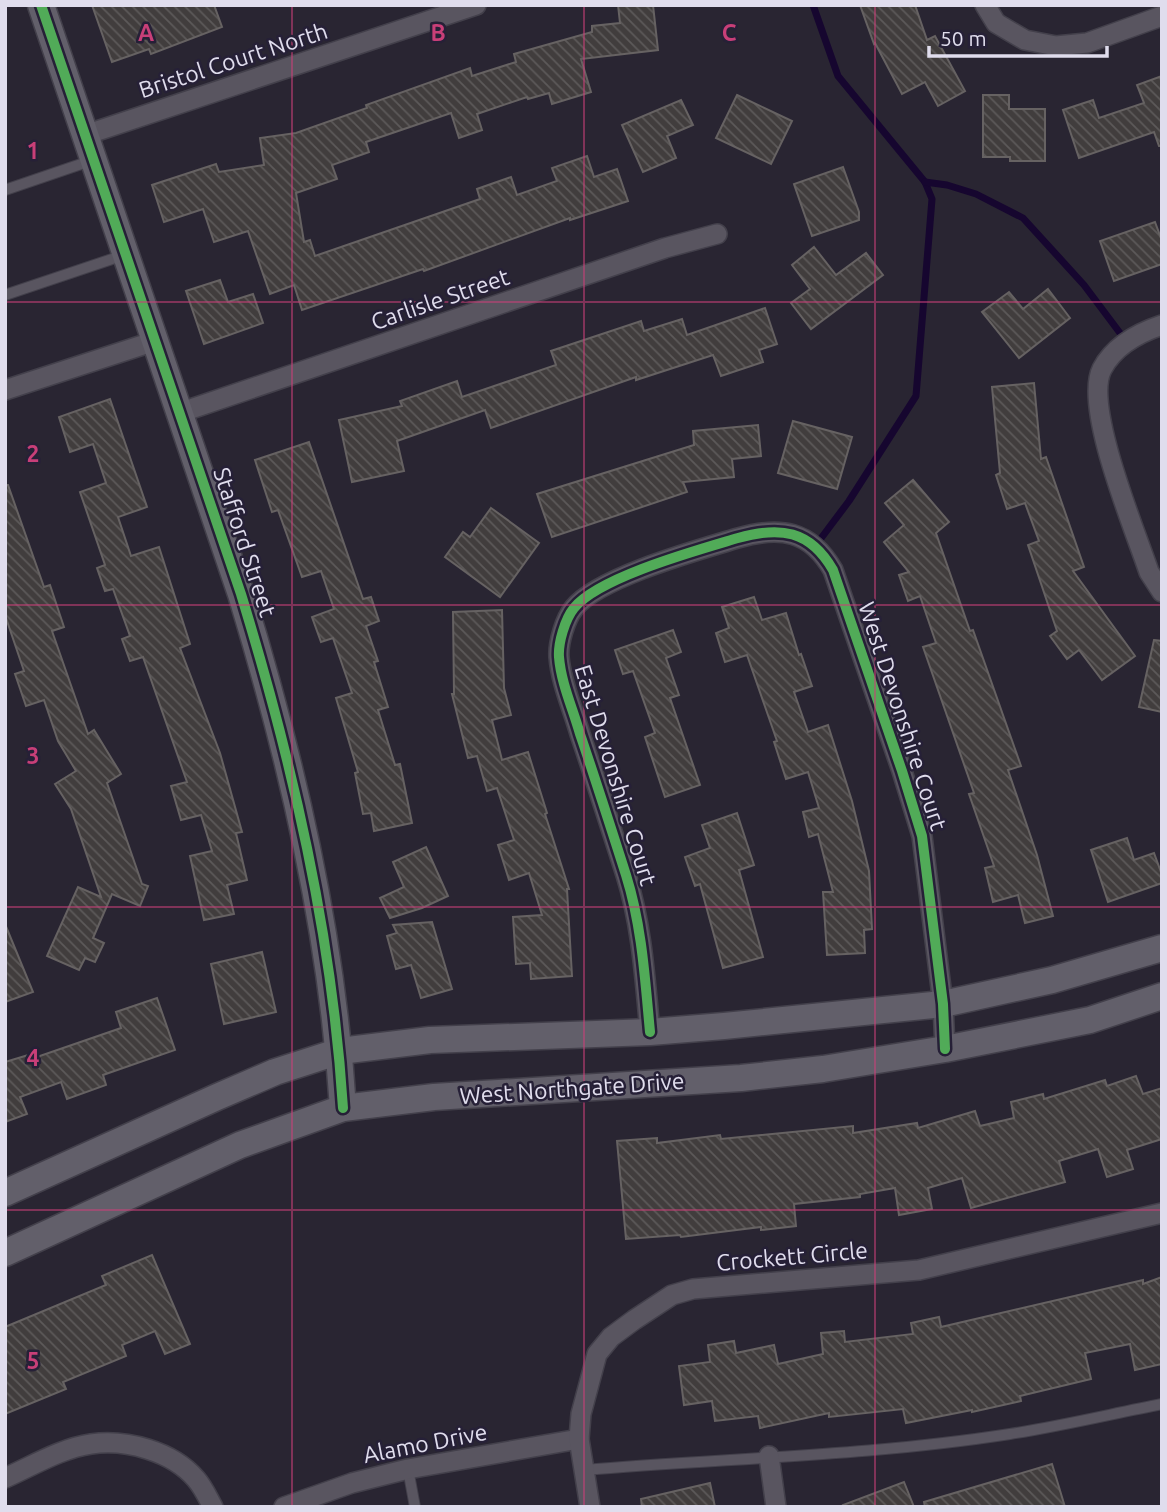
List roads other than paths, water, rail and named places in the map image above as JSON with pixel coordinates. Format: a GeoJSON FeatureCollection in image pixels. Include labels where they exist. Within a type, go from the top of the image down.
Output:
{"type":"FeatureCollection","features":[{"type":"Feature","properties":{"kind":"main road","name":"Stafford Street"},"geometry":{"type":"LineString","coordinates":[[41,5],[241,594],[266,676],[311,863],[340,1051],[343,1108]]}},
{"type":"Feature","properties":{"kind":"main road"},"geometry":{"type":"LineString","coordinates":[[5,1194],[275,1072],[340,1051],[430,1040],[650,1032],[800,1020],[943,1004],[1052,980],[1162,947]]}},
{"type":"Feature","properties":{"kind":"main road","name":"West Northgate Drive"},"geometry":{"type":"LineString","coordinates":[[5,1253],[240,1145],[343,1108],[435,1097],[823,1069],[945,1049],[1090,1020],[1162,996]]}},
{"type":"Feature","properties":{"kind":"street","name":"Bristol Court North"},"geometry":{"type":"LineString","coordinates":[[89,148],[476,5]]}},
{"type":"Feature","properties":{"kind":"street"},"geometry":{"type":"LineString","coordinates":[[985,5],[996,23],[1026,40],[1056,46],[1087,43],[1162,16]]}},
{"type":"Feature","properties":{"kind":"street","name":"Carlisle Street"},"geometry":{"type":"LineString","coordinates":[[179,413],[665,248],[718,234]]}},
{"type":"Feature","properties":{"kind":"street"},"geometry":{"type":"LineString","coordinates":[[1162,325],[1135,336],[1117,349],[1101,370],[1098,394],[1102,433],[1149,572],[1162,592]]}},
{"type":"Feature","properties":{"kind":"street"},"geometry":{"type":"LineString","coordinates":[[5,390],[155,341]]}},
{"type":"Feature","properties":{"kind":"street","name":"West Devonshire Court"},"geometry":{"type":"LineString","coordinates":[[678,558],[754,533],[775,531],[811,542],[823,552],[833,570],[922,836],[943,1004],[945,1049]]}},
{"type":"Feature","properties":{"kind":"street","name":"East Devonshire Court"},"geometry":{"type":"LineString","coordinates":[[650,1032],[642,945],[627,878],[566,688],[559,656],[564,628],[572,610],[586,595],[609,582],[678,558]]}},
{"type":"Feature","properties":{"kind":"street","name":"Crockett Circle"},"geometry":{"type":"LineString","coordinates":[[590,1507],[579,1439],[581,1413],[597,1354],[611,1337],[672,1295],[693,1289],[919,1270],[1162,1213]]}},
{"type":"Feature","properties":{"kind":"street","name":"Alamo Drive"},"geometry":{"type":"LineString","coordinates":[[284,1507],[352,1483],[408,1469],[579,1439]]}},
{"type":"Feature","properties":{"kind":"street"},"geometry":{"type":"LineString","coordinates":[[5,1478],[64,1452],[91,1444],[127,1444],[166,1456],[195,1478],[214,1507]]}},
{"type":"Feature","properties":{"kind":"street"},"geometry":{"type":"LineString","coordinates":[[769,1456],[776,1507]]}},
{"type":"Feature","properties":{"kind":"lane"},"geometry":{"type":"LineString","coordinates":[[5,190],[89,148]]}},
{"type":"Feature","properties":{"kind":"lane"},"geometry":{"type":"LineString","coordinates":[[5,295],[125,254]]}},
{"type":"Feature","properties":{"kind":"lane"},"geometry":{"type":"LineString","coordinates":[[584,1470],[855,1452],[1010,1434],[1162,1404]]}},
{"type":"Feature","properties":{"kind":"lane"},"geometry":{"type":"LineString","coordinates":[[408,1469],[415,1507]]}},
{"type":"Feature","properties":{"kind":"waterway"},"geometry":{"type":"LineString","coordinates":[[813,5],[838,76],[925,182],[932,199],[916,396],[849,501],[816,545]]}},
{"type":"Feature","properties":{"kind":"waterway"},"geometry":{"type":"LineString","coordinates":[[925,182],[947,185],[976,194],[1023,218],[1084,285],[1126,341]]}}]}
